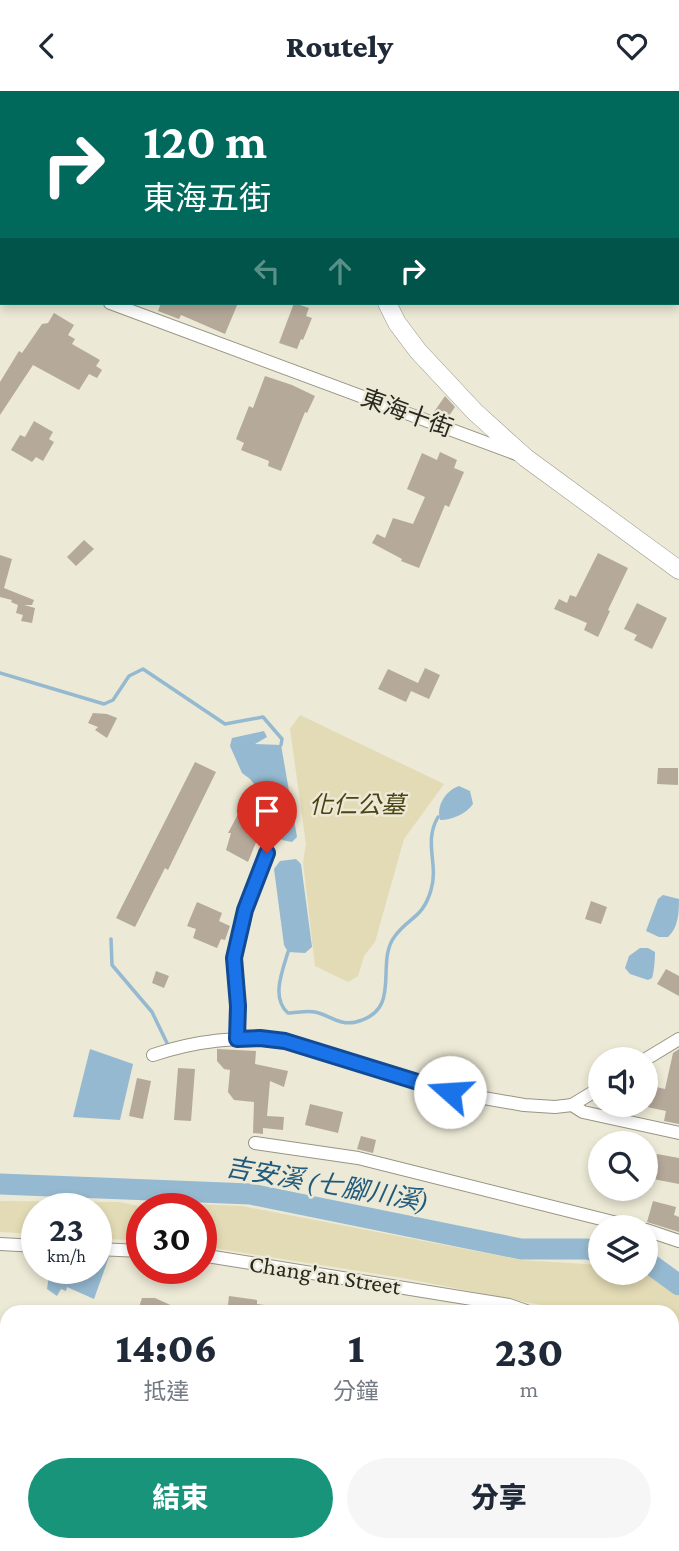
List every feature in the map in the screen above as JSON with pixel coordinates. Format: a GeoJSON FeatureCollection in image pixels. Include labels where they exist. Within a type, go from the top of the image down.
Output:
{"type":"FeatureCollection","features":[{"type":"Feature","properties":{"kind":"street","name":"東海十街"},"geometry":{"type":"LineString","coordinates":[[115,305],[526,458],[679,570]]}},
{"type":"Feature","properties":{"kind":"street"},"geometry":{"type":"LineString","coordinates":[[388,305],[397,323],[418,351],[475,412],[526,458]]}},
{"type":"Feature","properties":{"kind":"street"},"geometry":{"type":"LineString","coordinates":[[237,1039],[238,1006],[234,958],[245,910],[267,853]]}},
{"type":"Feature","properties":{"kind":"street"},"geometry":{"type":"LineString","coordinates":[[153,1055],[175,1047],[260,1038],[285,1041],[450,1092],[486,1099],[534,1106],[572,1105],[588,1095]]}},
{"type":"Feature","properties":{"kind":"street"},"geometry":{"type":"LineString","coordinates":[[658,1052],[679,1039]]}},
{"type":"Feature","properties":{"kind":"street"},"geometry":{"type":"LineString","coordinates":[[572,1105],[583,1111],[679,1133]]}},
{"type":"Feature","properties":{"kind":"street"},"geometry":{"type":"LineString","coordinates":[[255,1143],[358,1158],[588,1216]]}},
{"type":"Feature","properties":{"kind":"street"},"geometry":{"type":"LineString","coordinates":[[658,1234],[679,1241]]}},
{"type":"Feature","properties":{"kind":"street"},"geometry":{"type":"LineString","coordinates":[[0,1244],[21,1245]]}},
{"type":"Feature","properties":{"kind":"street","name":"Chang'an Street"},"geometry":{"type":"LineString","coordinates":[[217,1258],[509,1305]]}},
{"type":"Feature","properties":{"kind":"green space","name":"化仁公墓"},"geometry":{"type":"Polygon","coordinates":[[[300,715],[444,784],[404,839],[375,942],[364,956],[358,976],[348,982],[315,966],[303,862],[306,844],[290,729],[300,715]]]}},
{"type":"Feature","properties":{"kind":"green space"},"geometry":{"type":"Polygon","coordinates":[[[0,1201],[21,1201],[21,1233],[0,1232],[0,1201]]]}},
{"type":"Feature","properties":{"kind":"green space"},"geometry":{"type":"Polygon","coordinates":[[[112,1202],[126,1203],[126,1240],[112,1239],[112,1202]]]}},
{"type":"Feature","properties":{"kind":"green space"},"geometry":{"type":"Polygon","coordinates":[[[217,1205],[242,1206],[521,1260],[588,1264],[588,1285],[658,1285],[658,1281],[679,1297],[679,1305],[541,1305],[403,1278],[217,1249],[217,1205]]]}},
{"type":"Feature","properties":{"kind":"water"},"geometry":{"type":"Polygon","coordinates":[[[264,731],[267,737],[255,744],[281,745],[297,837],[292,842],[282,840],[265,797],[242,773],[230,746],[232,738],[264,731]]]}},
{"type":"Feature","properties":{"kind":"water"},"geometry":{"type":"Polygon","coordinates":[[[459,786],[470,791],[473,804],[458,816],[440,820],[439,809],[443,800],[450,791],[459,786]]]}},
{"type":"Feature","properties":{"kind":"water"},"geometry":{"type":"Polygon","coordinates":[[[296,859],[301,864],[312,947],[305,953],[288,952],[284,945],[274,869],[280,861],[296,859]]]}},
{"type":"Feature","properties":{"kind":"water"},"geometry":{"type":"Polygon","coordinates":[[[663,895],[679,899],[676,925],[668,937],[659,937],[646,931],[658,899],[663,895]]]}},
{"type":"Feature","properties":{"kind":"water"},"geometry":{"type":"Polygon","coordinates":[[[640,948],[655,952],[653,975],[648,980],[630,974],[625,968],[629,956],[640,948]]]}},
{"type":"Feature","properties":{"kind":"water"},"geometry":{"type":"Polygon","coordinates":[[[90,1049],[133,1064],[120,1120],[73,1117],[90,1049]]]}},
{"type":"Feature","properties":{"kind":"water"},"geometry":{"type":"Polygon","coordinates":[[[48,1284],[99,1284],[94,1299],[67,1287],[66,1291],[61,1289],[57,1296],[47,1289],[48,1284]]]}},
{"type":"Feature","properties":{"kind":"building"},"geometry":{"type":"Polygon","coordinates":[[[160,305],[237,305],[225,334],[181,315],[179,319],[158,311],[160,305]]]}},
{"type":"Feature","properties":{"kind":"building"},"geometry":{"type":"Polygon","coordinates":[[[293,305],[309,308],[306,316],[312,318],[297,349],[279,343],[293,305]]]}},
{"type":"Feature","properties":{"kind":"building"},"geometry":{"type":"Polygon","coordinates":[[[54,313],[74,325],[68,335],[75,339],[72,344],[100,360],[96,366],[102,370],[97,378],[89,374],[79,390],[33,365],[0,415],[0,382],[19,351],[22,353],[42,324],[48,323],[54,313]]]}},
{"type":"Feature","properties":{"kind":"building"},"geometry":{"type":"Polygon","coordinates":[[[265,376],[315,396],[307,413],[305,412],[281,471],[268,466],[269,461],[241,450],[244,443],[236,439],[249,406],[253,408],[265,376]]]}},
{"type":"Feature","properties":{"kind":"building"},"geometry":{"type":"Polygon","coordinates":[[[445,396],[455,407],[447,419],[434,412],[445,396]]]}},
{"type":"Feature","properties":{"kind":"building"},"geometry":{"type":"Polygon","coordinates":[[[34,421],[53,432],[49,439],[54,442],[43,461],[36,457],[32,462],[11,450],[20,435],[25,437],[34,421]]]}},
{"type":"Feature","properties":{"kind":"building"},"geometry":{"type":"Polygon","coordinates":[[[440,452],[457,460],[454,468],[464,472],[449,507],[445,505],[419,568],[401,561],[402,559],[372,543],[377,534],[385,538],[393,518],[413,524],[425,497],[407,489],[422,453],[437,460],[440,452]]]}},
{"type":"Feature","properties":{"kind":"building"},"geometry":{"type":"Polygon","coordinates":[[[84,540],[94,549],[76,566],[67,557],[84,540]]]}},
{"type":"Feature","properties":{"kind":"building"},"geometry":{"type":"Polygon","coordinates":[[[598,553],[628,568],[598,637],[584,630],[587,623],[554,609],[559,599],[567,603],[570,595],[576,597],[598,553]]]}},
{"type":"Feature","properties":{"kind":"building"},"geometry":{"type":"Polygon","coordinates":[[[0,555],[12,559],[4,588],[34,600],[32,605],[24,605],[35,608],[32,623],[21,621],[23,615],[16,613],[18,605],[11,602],[12,600],[0,597],[0,555]]]}},
{"type":"Feature","properties":{"kind":"building"},"geometry":{"type":"Polygon","coordinates":[[[637,603],[667,618],[652,649],[634,640],[637,635],[624,629],[637,603]]]}},
{"type":"Feature","properties":{"kind":"building"},"geometry":{"type":"Polygon","coordinates":[[[425,668],[440,675],[429,699],[411,691],[406,702],[378,689],[388,669],[418,683],[425,668]]]}},
{"type":"Feature","properties":{"kind":"building"},"geometry":{"type":"Polygon","coordinates":[[[93,713],[117,718],[107,738],[95,730],[98,727],[88,723],[93,713]]]}},
{"type":"Feature","properties":{"kind":"building"},"geometry":{"type":"Polygon","coordinates":[[[195,762],[216,772],[168,870],[165,868],[135,927],[116,918],[195,762]]]}},
{"type":"Feature","properties":{"kind":"building"},"geometry":{"type":"Polygon","coordinates":[[[658,768],[678,768],[678,785],[657,784],[658,768]]]}},
{"type":"Feature","properties":{"kind":"building"},"geometry":{"type":"Polygon","coordinates":[[[249,794],[261,811],[264,823],[248,862],[226,850],[231,833],[228,833],[249,794]]]}},
{"type":"Feature","properties":{"kind":"building"},"geometry":{"type":"Polygon","coordinates":[[[591,901],[607,907],[601,924],[585,919],[591,901]]]}},
{"type":"Feature","properties":{"kind":"building"},"geometry":{"type":"Polygon","coordinates":[[[197,902],[222,913],[219,921],[230,926],[225,940],[221,939],[217,948],[193,938],[196,929],[187,926],[197,902]]]}},
{"type":"Feature","properties":{"kind":"building"},"geometry":{"type":"Polygon","coordinates":[[[666,969],[679,976],[679,996],[657,984],[666,969]]]}},
{"type":"Feature","properties":{"kind":"building"},"geometry":{"type":"Polygon","coordinates":[[[156,971],[169,976],[164,988],[152,983],[156,971]]]}},
{"type":"Feature","properties":{"kind":"building"},"geometry":{"type":"Polygon","coordinates":[[[217,1049],[256,1051],[255,1064],[288,1071],[284,1087],[270,1081],[267,1116],[284,1117],[283,1130],[263,1128],[263,1134],[253,1133],[254,1102],[234,1100],[228,1092],[230,1070],[224,1069],[217,1061],[217,1049]]]}},
{"type":"Feature","properties":{"kind":"building"},"geometry":{"type":"Polygon","coordinates":[[[679,1049],[679,1124],[664,1121],[666,1111],[658,1109],[658,1087],[665,1089],[673,1053],[679,1049]]]}},
{"type":"Feature","properties":{"kind":"building"},"geometry":{"type":"Polygon","coordinates":[[[178,1068],[195,1069],[191,1121],[174,1120],[178,1068]]]}},
{"type":"Feature","properties":{"kind":"building"},"geometry":{"type":"Polygon","coordinates":[[[137,1078],[151,1081],[143,1119],[129,1116],[137,1078]]]}},
{"type":"Feature","properties":{"kind":"building"},"geometry":{"type":"Polygon","coordinates":[[[310,1104],[343,1112],[338,1133],[305,1125],[310,1104]]]}},
{"type":"Feature","properties":{"kind":"building"},"geometry":{"type":"Polygon","coordinates":[[[361,1136],[376,1140],[373,1153],[357,1149],[361,1136]]]}},
{"type":"Feature","properties":{"kind":"building"},"geometry":{"type":"Polygon","coordinates":[[[658,1154],[679,1158],[679,1184],[658,1180],[658,1154]]]}},
{"type":"Feature","properties":{"kind":"building"},"geometry":{"type":"Polygon","coordinates":[[[653,1201],[676,1207],[674,1215],[679,1217],[679,1232],[658,1225],[658,1215],[649,1215],[653,1201]]]}},
{"type":"Feature","properties":{"kind":"building"},"geometry":{"type":"Polygon","coordinates":[[[229,1296],[257,1300],[257,1304],[264,1305],[228,1305],[229,1296]]]}},
{"type":"Feature","properties":{"kind":"building"},"geometry":{"type":"Polygon","coordinates":[[[142,1298],[155,1298],[170,1305],[140,1305],[142,1298]]]}},
{"type":"Feature","properties":{"kind":"waterway"},"geometry":{"type":"LineString","coordinates":[[0,673],[104,704],[113,700],[129,676],[143,669],[225,724],[263,717],[282,739],[281,745]]}},
{"type":"Feature","properties":{"kind":"waterway"},"geometry":{"type":"LineString","coordinates":[[288,952],[279,992],[280,1000],[288,1013],[312,1011],[350,1023],[371,1016],[384,997],[389,947],[395,936],[428,899],[433,880],[432,836],[438,817]]}},
{"type":"Feature","properties":{"kind":"waterway"},"geometry":{"type":"LineString","coordinates":[[111,939],[112,965],[152,1012],[167,1043]]}},
{"type":"Feature","properties":{"kind":"waterway","name":"吉安溪 (七腳川溪)"},"geometry":{"type":"LineString","coordinates":[[0,1184],[250,1194],[521,1249],[588,1249]]}},
{"type":"Feature","properties":{"kind":"waterway","name":"吉安溪 (七腳川溪)"},"geometry":{"type":"LineString","coordinates":[[658,1270],[679,1285]]}},
{"type":"Feature","properties":{"kind":"route"},"geometry":{"type":"LineString","coordinates":[[267,853],[245,910],[234,958],[238,1006],[237,1039],[285,1041],[450,1092]]}}]}
